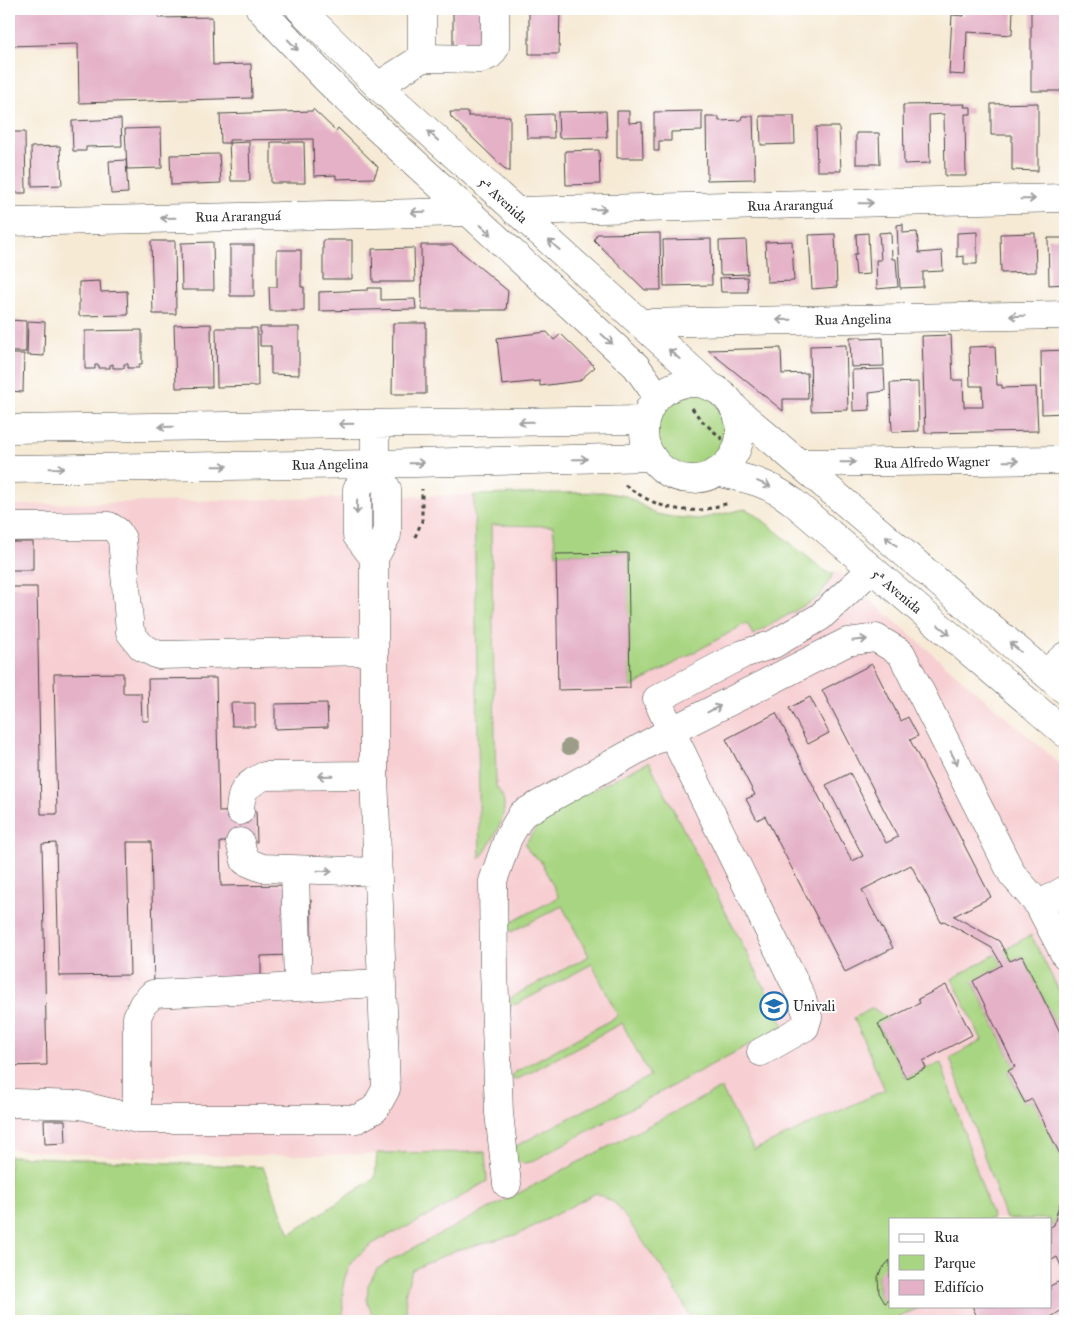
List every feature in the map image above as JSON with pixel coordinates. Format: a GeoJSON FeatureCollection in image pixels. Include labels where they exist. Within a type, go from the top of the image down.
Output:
{"type":"FeatureCollection","features":[{"type":"Feature","properties":{"kind":"street"},"geometry":{"type":"LineString","coordinates":[[260,9],[325,78],[467,212],[636,366],[652,409]]}},
{"type":"Feature","properties":{"kind":"street","name":"5ª Avenida"},"geometry":{"type":"LineString","coordinates":[[300,9],[378,86],[711,387]]}},
{"type":"Feature","properties":{"kind":"street"},"geometry":{"type":"LineString","coordinates":[[422,9],[422,58]]}},
{"type":"Feature","properties":{"kind":"street"},"geometry":{"type":"LineString","coordinates":[[378,86],[422,58],[481,59],[490,55],[495,48],[495,9]]}},
{"type":"Feature","properties":{"kind":"street","name":"Rua Araranguá"},"geometry":{"type":"LineString","coordinates":[[515,210],[1065,198]]}},
{"type":"Feature","properties":{"kind":"street","name":"Rua Araranguá"},"geometry":{"type":"LineString","coordinates":[[9,222],[467,212]]}},
{"type":"Feature","properties":{"kind":"street","name":"Rua Angelina"},"geometry":{"type":"LineString","coordinates":[[640,323],[1065,315]]}},
{"type":"Feature","properties":{"kind":"street"},"geometry":{"type":"LineString","coordinates":[[733,407],[739,421],[740,436],[736,451],[728,463],[716,472],[703,478],[675,475],[662,468],[652,457],[644,433],[652,409],[668,389],[695,383],[711,387],[724,395],[733,407],[799,463],[1059,673]]}},
{"type":"Feature","properties":{"kind":"street"},"geometry":{"type":"LineString","coordinates":[[9,429],[375,424],[652,409]]}},
{"type":"Feature","properties":{"kind":"street"},"geometry":{"type":"LineString","coordinates":[[15,1103],[80,1104],[137,1118],[357,1119],[375,1109],[386,1089],[374,775],[374,558],[357,536],[357,489],[375,464],[375,424]]}},
{"type":"Feature","properties":{"kind":"street","name":"Rua Angelina"},"geometry":{"type":"LineString","coordinates":[[9,469],[375,464],[652,457]]}},
{"type":"Feature","properties":{"kind":"street","name":"Rua Alfredo Wagner"},"geometry":{"type":"LineString","coordinates":[[799,463],[1065,460]]}},
{"type":"Feature","properties":{"kind":"street","name":"5ª Avenida"},"geometry":{"type":"LineString","coordinates":[[716,472],[760,482],[777,490],[800,507],[1065,733]]}},
{"type":"Feature","properties":{"kind":"street"},"geometry":{"type":"LineString","coordinates":[[9,527],[109,526],[117,531],[122,539],[130,632],[142,647],[158,655],[374,651]]}},
{"type":"Feature","properties":{"kind":"street"},"geometry":{"type":"LineString","coordinates":[[761,1052],[805,1026],[808,1016],[801,996],[657,699],[743,654],[774,644],[820,617],[872,569]]}},
{"type":"Feature","properties":{"kind":"street"},"geometry":{"type":"LineString","coordinates":[[507,1184],[499,1113],[493,881],[505,847],[522,814],[671,731],[847,642],[876,638],[901,653],[1012,874],[1039,905],[1065,954]]}},
{"type":"Feature","properties":{"kind":"street"},"geometry":{"type":"LineString","coordinates":[[240,811],[240,797],[248,784],[264,776],[374,775]]}},
{"type":"Feature","properties":{"kind":"street"},"geometry":{"type":"LineString","coordinates":[[240,842],[245,861],[262,868],[378,872]]}},
{"type":"Feature","properties":{"kind":"street"},"geometry":{"type":"LineString","coordinates":[[295,870],[298,987]]}},
{"type":"Feature","properties":{"kind":"street"},"geometry":{"type":"LineString","coordinates":[[1039,905],[1065,890]]}},
{"type":"Feature","properties":{"kind":"street"},"geometry":{"type":"LineString","coordinates":[[137,1118],[137,1017],[143,1004],[153,994],[381,983]]}},
{"type":"Feature","properties":{"kind":"path"},"geometry":{"type":"LineString","coordinates":[[622,484],[657,505],[674,509],[700,510],[731,504]]}},
{"type":"Feature","properties":{"kind":"path"},"geometry":{"type":"LineString","coordinates":[[414,489],[431,489]]}},
{"type":"Feature","properties":{"kind":"path"},"geometry":{"type":"LineString","coordinates":[[413,540],[422,521],[422,489]]}},
{"type":"Feature","properties":{"kind":"shaded area"},"geometry":{"type":"Polygon","coordinates":[[[603,492],[626,496],[645,509],[656,514],[672,517],[699,519],[745,509],[755,514],[826,572],[839,573],[1065,768],[1065,1321],[283,1321],[290,1234],[375,1178],[377,1154],[128,1157],[9,1149],[9,505],[603,492]]]}},
{"type":"Feature","properties":{"kind":"green space"},"geometry":{"type":"Polygon","coordinates":[[[692,391],[707,394],[720,403],[729,416],[732,431],[729,446],[720,459],[707,468],[692,471],[677,468],[664,459],[655,446],[652,431],[655,416],[664,403],[677,394],[692,391]]]}},
{"type":"Feature","properties":{"kind":"green space"},"geometry":{"type":"Polygon","coordinates":[[[603,492],[626,496],[656,514],[672,517],[699,519],[745,509],[755,514],[826,572],[834,573],[819,597],[753,635],[747,623],[630,688],[627,553],[556,554],[553,526],[491,525],[496,787],[502,795],[504,804],[496,833],[480,859],[474,495],[603,492]]]}},
{"type":"Feature","properties":{"kind":"green space"},"geometry":{"type":"Polygon","coordinates":[[[649,762],[784,1026],[534,1160],[527,1163],[518,1162],[514,1159],[512,1148],[650,1076],[622,1023],[520,1078],[514,1079],[512,1077],[515,1072],[618,1016],[592,964],[517,1004],[510,1005],[512,997],[589,956],[562,906],[511,932],[509,928],[510,923],[559,897],[540,860],[530,853],[525,844],[542,819],[568,802],[649,762]]]}},
{"type":"Feature","properties":{"kind":"green space"},"geometry":{"type":"Polygon","coordinates":[[[1031,935],[1065,1003],[1065,1042],[1022,956],[1010,961],[1003,950],[1031,935]]]}},
{"type":"Feature","properties":{"kind":"green space"},"geometry":{"type":"Polygon","coordinates":[[[996,954],[1002,965],[973,982],[1015,1067],[1008,1072],[1024,1103],[1032,1099],[1065,1164],[1065,1191],[1054,1225],[1052,1226],[1052,1218],[1006,1218],[950,1058],[982,1040],[952,979],[996,954]]]}},
{"type":"Feature","properties":{"kind":"green space"},"geometry":{"type":"Polygon","coordinates":[[[873,1008],[888,1019],[878,1025],[906,1078],[941,1063],[993,1218],[889,1218],[889,1262],[878,1277],[879,1293],[885,1303],[889,1301],[889,1308],[918,1308],[892,1321],[693,1321],[669,1278],[616,1204],[596,1193],[519,1234],[456,1250],[412,1270],[405,1294],[407,1321],[375,1321],[367,1302],[368,1285],[377,1269],[394,1258],[721,1088],[754,1150],[885,1090],[854,1018],[873,1008]]]}},
{"type":"Feature","properties":{"kind":"green space"},"geometry":{"type":"Polygon","coordinates":[[[485,1152],[487,1181],[426,1217],[371,1245],[356,1258],[347,1272],[343,1285],[343,1318],[345,1321],[9,1321],[9,1156],[263,1167],[290,1234],[375,1178],[377,1153],[485,1152]]]}},
{"type":"Feature","properties":{"kind":"building"},"geometry":{"type":"Polygon","coordinates":[[[9,9],[159,9],[159,18],[212,17],[213,65],[251,64],[252,98],[79,103],[78,44],[9,46],[9,9]]]}},
{"type":"Feature","properties":{"kind":"building"},"geometry":{"type":"Polygon","coordinates":[[[453,9],[484,9],[484,57],[453,56],[453,9]]]}},
{"type":"Feature","properties":{"kind":"building"},"geometry":{"type":"Polygon","coordinates":[[[529,9],[560,9],[559,54],[529,54],[529,9]]]}},
{"type":"Feature","properties":{"kind":"building"},"geometry":{"type":"Polygon","coordinates":[[[964,9],[1013,9],[1012,35],[967,32],[965,75],[949,74],[952,15],[964,16],[964,9]]]}},
{"type":"Feature","properties":{"kind":"building"},"geometry":{"type":"Polygon","coordinates":[[[1031,9],[1065,9],[1065,91],[1031,91],[1031,9]]]}},
{"type":"Feature","properties":{"kind":"building"},"geometry":{"type":"Polygon","coordinates":[[[1038,103],[1038,171],[1012,170],[1012,135],[991,135],[991,104],[1038,103]]]}},
{"type":"Feature","properties":{"kind":"building"},"geometry":{"type":"Polygon","coordinates":[[[965,104],[964,107],[971,107],[971,114],[965,114],[966,176],[945,176],[944,114],[929,115],[930,163],[904,164],[903,105],[965,104]]]}},
{"type":"Feature","properties":{"kind":"building"},"geometry":{"type":"Polygon","coordinates":[[[313,109],[336,131],[338,128],[378,167],[374,178],[336,179],[336,175],[314,176],[313,139],[229,140],[229,143],[221,143],[220,114],[312,111],[313,109]]]}},
{"type":"Feature","properties":{"kind":"building"},"geometry":{"type":"Polygon","coordinates":[[[606,111],[607,137],[559,138],[558,112],[606,111]]]}},
{"type":"Feature","properties":{"kind":"building"},"geometry":{"type":"Polygon","coordinates":[[[617,111],[629,111],[629,123],[642,122],[643,158],[617,158],[617,111]]]}},
{"type":"Feature","properties":{"kind":"building"},"geometry":{"type":"Polygon","coordinates":[[[702,111],[702,131],[671,132],[671,141],[659,141],[659,151],[654,151],[654,112],[702,111]]]}},
{"type":"Feature","properties":{"kind":"building"},"geometry":{"type":"Polygon","coordinates":[[[450,112],[468,112],[468,116],[510,116],[510,171],[507,171],[451,117],[450,112]]]}},
{"type":"Feature","properties":{"kind":"building"},"geometry":{"type":"Polygon","coordinates":[[[553,114],[554,138],[527,138],[526,115],[553,114]]]}},
{"type":"Feature","properties":{"kind":"building"},"geometry":{"type":"Polygon","coordinates":[[[742,116],[753,116],[755,179],[707,180],[706,117],[719,117],[719,121],[741,120],[742,116]]]}},
{"type":"Feature","properties":{"kind":"building"},"geometry":{"type":"Polygon","coordinates":[[[760,116],[794,116],[795,144],[761,145],[760,116]]]}},
{"type":"Feature","properties":{"kind":"building"},"geometry":{"type":"Polygon","coordinates":[[[121,119],[122,146],[86,147],[86,151],[73,151],[72,121],[121,119]]]}},
{"type":"Feature","properties":{"kind":"building"},"geometry":{"type":"Polygon","coordinates":[[[816,127],[839,127],[841,171],[817,171],[816,127]]]}},
{"type":"Feature","properties":{"kind":"building"},"geometry":{"type":"Polygon","coordinates":[[[161,128],[162,168],[127,169],[125,129],[161,128]]]}},
{"type":"Feature","properties":{"kind":"building"},"geometry":{"type":"Polygon","coordinates":[[[9,132],[25,132],[26,193],[9,193],[9,132]]]}},
{"type":"Feature","properties":{"kind":"building"},"geometry":{"type":"Polygon","coordinates":[[[856,133],[879,133],[880,164],[856,164],[856,133]]]}},
{"type":"Feature","properties":{"kind":"building"},"geometry":{"type":"Polygon","coordinates":[[[249,142],[250,181],[231,181],[229,143],[249,142]]]}},
{"type":"Feature","properties":{"kind":"building"},"geometry":{"type":"Polygon","coordinates":[[[271,142],[304,142],[305,183],[271,183],[271,142]]]}},
{"type":"Feature","properties":{"kind":"building"},"geometry":{"type":"Polygon","coordinates":[[[60,146],[62,185],[32,186],[31,147],[60,146]]]}},
{"type":"Feature","properties":{"kind":"building"},"geometry":{"type":"Polygon","coordinates":[[[599,150],[600,184],[566,185],[565,151],[599,150]]]}},
{"type":"Feature","properties":{"kind":"building"},"geometry":{"type":"Polygon","coordinates":[[[219,154],[221,183],[171,185],[170,155],[219,154]]]}},
{"type":"Feature","properties":{"kind":"building"},"geometry":{"type":"Polygon","coordinates":[[[126,160],[128,193],[111,194],[109,161],[126,160]]]}},
{"type":"Feature","properties":{"kind":"building"},"geometry":{"type":"Polygon","coordinates":[[[903,224],[903,233],[917,232],[919,253],[942,251],[943,271],[923,272],[923,287],[900,288],[897,225],[903,224]]]}},
{"type":"Feature","properties":{"kind":"building"},"geometry":{"type":"Polygon","coordinates":[[[891,232],[892,259],[896,259],[898,287],[877,289],[876,260],[881,260],[879,233],[891,232]]]}},
{"type":"Feature","properties":{"kind":"building"},"geometry":{"type":"Polygon","coordinates":[[[977,232],[977,264],[964,264],[964,256],[957,257],[957,233],[977,232]]]}},
{"type":"Feature","properties":{"kind":"building"},"geometry":{"type":"Polygon","coordinates":[[[660,233],[661,290],[645,290],[594,240],[597,234],[660,233]]]}},
{"type":"Feature","properties":{"kind":"building"},"geometry":{"type":"Polygon","coordinates":[[[868,233],[870,274],[856,275],[854,254],[857,254],[856,234],[868,233]]]}},
{"type":"Feature","properties":{"kind":"building"},"geometry":{"type":"Polygon","coordinates":[[[1035,233],[1036,272],[1001,273],[1000,234],[1035,233]]]}},
{"type":"Feature","properties":{"kind":"building"},"geometry":{"type":"Polygon","coordinates":[[[835,234],[837,287],[812,289],[809,235],[835,234]]]}},
{"type":"Feature","properties":{"kind":"building"},"geometry":{"type":"Polygon","coordinates":[[[1048,238],[1065,238],[1065,284],[1049,285],[1048,238]]]}},
{"type":"Feature","properties":{"kind":"building"},"geometry":{"type":"Polygon","coordinates":[[[711,239],[712,285],[664,286],[663,240],[711,239]]]}},
{"type":"Feature","properties":{"kind":"building"},"geometry":{"type":"Polygon","coordinates":[[[323,240],[352,240],[352,279],[323,279],[323,240]]]}},
{"type":"Feature","properties":{"kind":"building"},"geometry":{"type":"Polygon","coordinates":[[[746,240],[748,274],[720,275],[719,241],[746,240]]]}},
{"type":"Feature","properties":{"kind":"building"},"geometry":{"type":"Polygon","coordinates":[[[151,241],[175,241],[176,314],[153,314],[151,241]]]}},
{"type":"Feature","properties":{"kind":"building"},"geometry":{"type":"Polygon","coordinates":[[[792,241],[794,281],[767,282],[765,242],[792,241]]]}},
{"type":"Feature","properties":{"kind":"building"},"geometry":{"type":"Polygon","coordinates":[[[213,242],[214,290],[182,290],[181,243],[213,242]]]}},
{"type":"Feature","properties":{"kind":"building"},"geometry":{"type":"Polygon","coordinates":[[[230,245],[254,245],[254,296],[230,296],[230,245]]]}},
{"type":"Feature","properties":{"kind":"building"},"geometry":{"type":"Polygon","coordinates":[[[421,245],[453,245],[508,291],[506,310],[422,310],[421,245]]]}},
{"type":"Feature","properties":{"kind":"building"},"geometry":{"type":"Polygon","coordinates":[[[414,248],[415,282],[373,282],[372,249],[414,248]]]}},
{"type":"Feature","properties":{"kind":"building"},"geometry":{"type":"Polygon","coordinates":[[[277,250],[301,250],[301,287],[304,287],[304,311],[270,311],[269,287],[277,287],[277,250]]]}},
{"type":"Feature","properties":{"kind":"building"},"geometry":{"type":"Polygon","coordinates":[[[747,277],[748,292],[721,292],[720,278],[747,277]]]}},
{"type":"Feature","properties":{"kind":"building"},"geometry":{"type":"Polygon","coordinates":[[[100,281],[101,292],[127,291],[128,315],[79,316],[79,282],[100,281]]]}},
{"type":"Feature","properties":{"kind":"building"},"geometry":{"type":"Polygon","coordinates":[[[368,288],[381,288],[381,300],[415,299],[416,309],[319,311],[319,292],[368,290],[368,288]]]}},
{"type":"Feature","properties":{"kind":"building"},"geometry":{"type":"Polygon","coordinates":[[[9,320],[26,321],[26,352],[9,352],[9,320]]]}},
{"type":"Feature","properties":{"kind":"building"},"geometry":{"type":"Polygon","coordinates":[[[28,321],[45,322],[44,356],[27,355],[28,321]]]}},
{"type":"Feature","properties":{"kind":"building"},"geometry":{"type":"Polygon","coordinates":[[[393,323],[426,323],[426,394],[392,394],[393,323]]]}},
{"type":"Feature","properties":{"kind":"building"},"geometry":{"type":"Polygon","coordinates":[[[211,324],[212,387],[176,388],[174,325],[211,324]]]}},
{"type":"Feature","properties":{"kind":"building"},"geometry":{"type":"Polygon","coordinates":[[[260,327],[299,327],[299,375],[271,374],[271,346],[260,346],[260,327]]]}},
{"type":"Feature","properties":{"kind":"building"},"geometry":{"type":"Polygon","coordinates":[[[216,328],[257,328],[258,386],[217,387],[216,328]]]}},
{"type":"Feature","properties":{"kind":"building"},"geometry":{"type":"Polygon","coordinates":[[[142,330],[142,364],[139,364],[139,368],[128,368],[128,364],[124,364],[124,368],[113,368],[113,364],[110,365],[110,368],[99,368],[99,365],[95,365],[95,369],[85,369],[85,331],[142,330]]]}},
{"type":"Feature","properties":{"kind":"building"},"geometry":{"type":"Polygon","coordinates":[[[547,332],[554,340],[561,334],[595,367],[579,381],[540,386],[540,381],[502,385],[497,338],[547,332]]]}},
{"type":"Feature","properties":{"kind":"building"},"geometry":{"type":"Polygon","coordinates":[[[951,335],[953,380],[963,380],[964,407],[983,407],[982,386],[970,386],[969,347],[995,346],[997,385],[1002,385],[1002,388],[1036,387],[1038,431],[925,433],[922,336],[951,335]]]}},
{"type":"Feature","properties":{"kind":"building"},"geometry":{"type":"Polygon","coordinates":[[[850,337],[862,337],[862,339],[883,338],[884,366],[851,367],[850,337]]]}},
{"type":"Feature","properties":{"kind":"building"},"geometry":{"type":"Polygon","coordinates":[[[846,345],[848,410],[811,411],[810,346],[846,345]]]}},
{"type":"Feature","properties":{"kind":"building"},"geometry":{"type":"Polygon","coordinates":[[[781,348],[782,374],[807,373],[808,399],[783,399],[783,411],[708,350],[781,348]]]}},
{"type":"Feature","properties":{"kind":"building"},"geometry":{"type":"Polygon","coordinates":[[[1065,350],[1065,413],[1042,414],[1041,351],[1065,350]]]}},
{"type":"Feature","properties":{"kind":"building"},"geometry":{"type":"Polygon","coordinates":[[[9,354],[24,354],[23,392],[9,391],[9,354]]]}},
{"type":"Feature","properties":{"kind":"building"},"geometry":{"type":"Polygon","coordinates":[[[884,369],[885,391],[869,393],[870,410],[853,411],[852,370],[884,369]]]}},
{"type":"Feature","properties":{"kind":"building"},"geometry":{"type":"Polygon","coordinates":[[[918,382],[919,431],[892,432],[890,383],[918,382]]]}},
{"type":"Feature","properties":{"kind":"building"},"geometry":{"type":"Polygon","coordinates":[[[9,542],[33,542],[33,570],[9,570],[9,542]]]}},
{"type":"Feature","properties":{"kind":"building"},"geometry":{"type":"Polygon","coordinates":[[[628,553],[630,688],[558,690],[556,554],[628,553]]]}},
{"type":"Feature","properties":{"kind":"building"},"geometry":{"type":"Polygon","coordinates":[[[9,587],[37,587],[41,814],[57,814],[54,674],[123,673],[123,693],[141,693],[142,721],[149,721],[148,679],[216,678],[219,812],[256,811],[257,842],[220,842],[221,886],[289,885],[289,900],[311,900],[311,940],[290,940],[290,955],[261,956],[261,979],[154,985],[151,842],[127,842],[130,975],[59,976],[56,843],[42,844],[47,1065],[9,1066],[9,587]]]}},
{"type":"Feature","properties":{"kind":"building"},"geometry":{"type":"Polygon","coordinates":[[[872,664],[901,721],[908,717],[918,736],[910,740],[991,897],[954,916],[999,941],[1010,961],[1022,956],[1065,1042],[1065,1164],[1032,1099],[1025,1103],[1008,1071],[1015,1067],[973,981],[1002,965],[992,948],[944,921],[941,922],[911,865],[862,890],[893,948],[845,972],[765,816],[757,820],[746,799],[755,795],[726,739],[776,713],[852,861],[863,856],[826,785],[850,773],[886,843],[898,837],[822,690],[872,664]]]}},
{"type":"Feature","properties":{"kind":"building"},"geometry":{"type":"Polygon","coordinates":[[[810,697],[829,733],[808,744],[789,708],[810,697]]]}},
{"type":"Feature","properties":{"kind":"building"},"geometry":{"type":"Polygon","coordinates":[[[231,703],[255,703],[255,726],[232,726],[231,703]]]}},
{"type":"Feature","properties":{"kind":"building"},"geometry":{"type":"Polygon","coordinates":[[[327,703],[328,727],[275,729],[275,704],[327,703]]]}},
{"type":"Feature","properties":{"kind":"building"},"geometry":{"type":"Polygon","coordinates":[[[946,985],[972,1035],[923,1061],[926,1068],[906,1078],[878,1024],[920,1003],[918,999],[946,985]]]}},
{"type":"Feature","properties":{"kind":"building"},"geometry":{"type":"Polygon","coordinates":[[[44,1120],[65,1120],[66,1143],[45,1144],[44,1120]]]}},
{"type":"Feature","properties":{"kind":"building"},"geometry":{"type":"Polygon","coordinates":[[[1065,1191],[1065,1275],[1057,1257],[1052,1260],[1052,1226],[1054,1225],[1065,1191]]]}},
{"type":"Feature","properties":{"kind":"building"},"geometry":{"type":"Polygon","coordinates":[[[889,1261],[889,1301],[885,1303],[879,1293],[878,1277],[881,1270],[889,1261]]]}},
{"type":"Feature","properties":{"kind":"building"},"geometry":{"type":"Polygon","coordinates":[[[1064,1279],[1065,1308],[1051,1317],[1054,1321],[979,1321],[973,1308],[1052,1308],[1052,1285],[1064,1279]]]}},
{"type":"Feature","properties":{"kind":"place","name":"Univali"},"geometry":{"type":"Point","coordinates":[774,1006]}}]}
